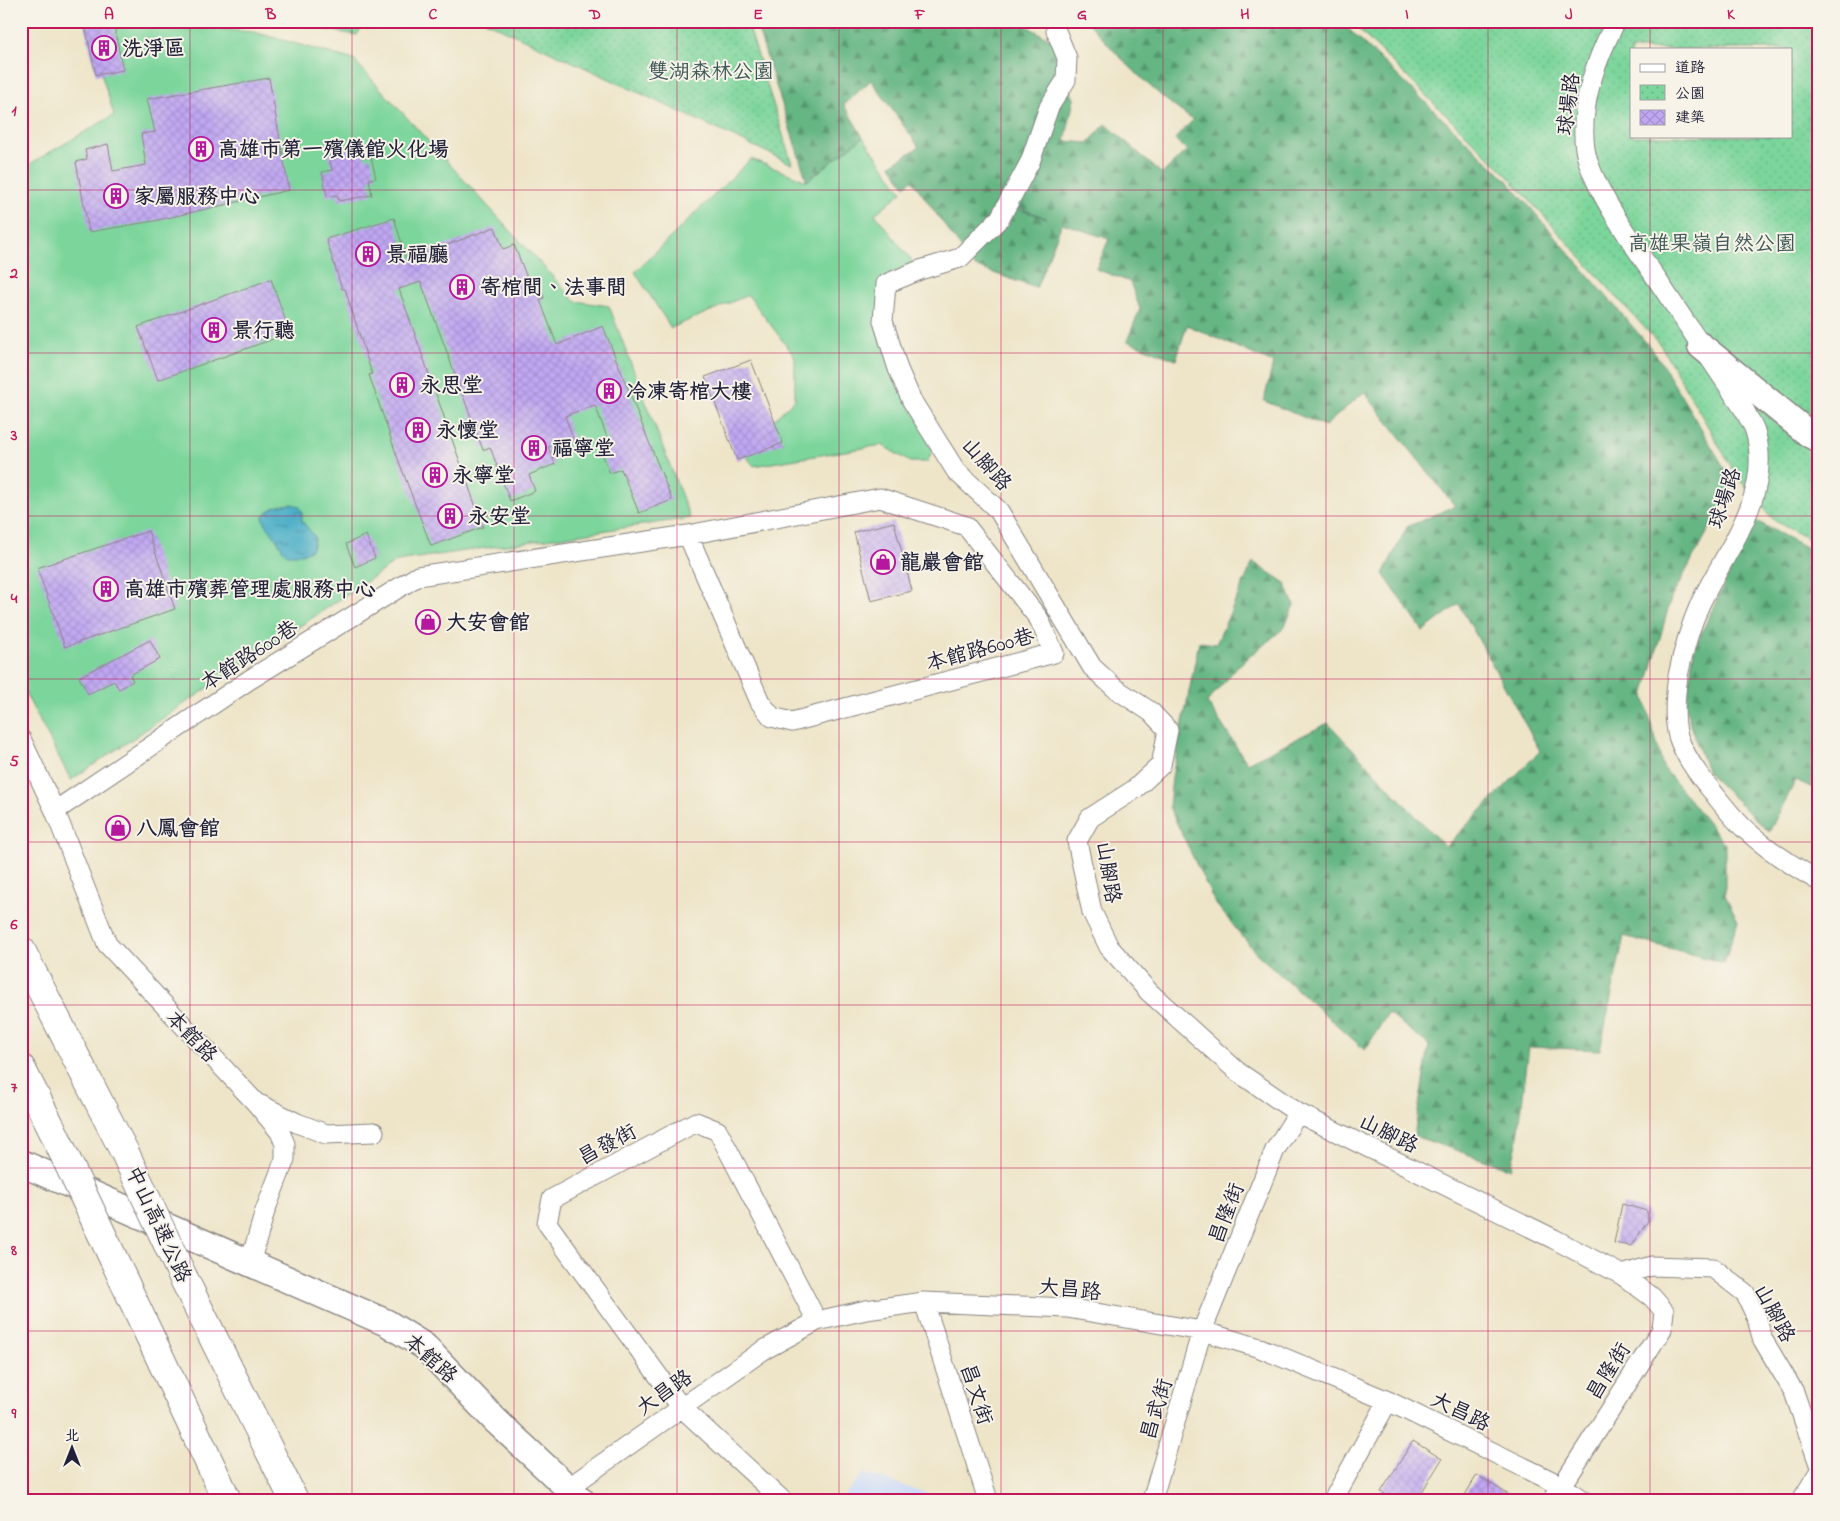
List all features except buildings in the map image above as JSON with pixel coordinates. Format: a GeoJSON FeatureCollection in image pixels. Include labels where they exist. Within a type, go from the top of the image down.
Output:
{"type":"FeatureCollection","features":[{"type":"Feature","properties":{"kind":"highway","name":"中山高速公路"},"geometry":{"type":"LineString","coordinates":[[21,950],[125,1153],[184,1279],[294,1500]]}},
{"type":"Feature","properties":{"kind":"highway"},"geometry":{"type":"LineString","coordinates":[[21,1068],[52,1129],[227,1500]]}},
{"type":"Feature","properties":{"kind":"street","name":"球場路"},"geometry":{"type":"LineString","coordinates":[[1616,21],[1604,45],[1591,80],[1585,116],[1586,149],[1596,181],[1624,230],[1744,411],[1755,431],[1759,458],[1758,480],[1740,532],[1701,603],[1690,628],[1676,687],[1675,711],[1679,737],[1695,768],[1746,831],[1797,868],[1819,881]]}},
{"type":"Feature","properties":{"kind":"street","name":"山腳路"},"geometry":{"type":"LineString","coordinates":[[1056,31],[1067,58],[1066,80],[1049,107],[1030,162],[1000,218],[960,258],[920,270],[886,284],[883,320],[898,370],[912,401],[956,471],[999,511],[1092,667],[1116,689],[1151,712],[1168,730],[1162,766],[1135,789],[1090,818],[1077,841],[1092,912],[1109,947],[1149,992],[1238,1072],[1298,1113],[1545,1234],[1622,1274],[1651,1266],[1713,1268],[1745,1293],[1756,1316],[1763,1340],[1794,1392],[1819,1464]]}},
{"type":"Feature","properties":{"kind":"street"},"geometry":{"type":"LineString","coordinates":[[1701,346],[1809,434],[1819,439]]}},
{"type":"Feature","properties":{"kind":"street","name":"本館路600巷"},"geometry":{"type":"LineString","coordinates":[[55,811],[249,680],[418,576],[688,534],[880,498],[966,526],[1039,619],[1054,653],[792,722],[772,717],[760,702],[688,534]]}},
{"type":"Feature","properties":{"kind":"street","name":"本館路"},"geometry":{"type":"LineString","coordinates":[[21,739],[55,811],[107,944],[256,1103],[280,1132],[285,1144],[285,1159],[265,1211],[250,1263]]}},
{"type":"Feature","properties":{"kind":"street"},"geometry":{"type":"LineString","coordinates":[[256,1103],[297,1123],[326,1134],[374,1132]]}},
{"type":"Feature","properties":{"kind":"street","name":"昌隆街"},"geometry":{"type":"LineString","coordinates":[[1202,1331],[1275,1150],[1298,1113]]}},
{"type":"Feature","properties":{"kind":"street","name":"昌發街"},"geometry":{"type":"LineString","coordinates":[[681,1407],[547,1223],[552,1199],[696,1122],[718,1131],[816,1321]]}},
{"type":"Feature","properties":{"kind":"street","name":"本館路"},"geometry":{"type":"LineString","coordinates":[[21,1163],[387,1323],[424,1346],[496,1421],[574,1494]]}},
{"type":"Feature","properties":{"kind":"street","name":"昌隆街"},"geometry":{"type":"LineString","coordinates":[[1558,1493],[1662,1329],[1664,1311],[1652,1297],[1622,1274]]}},
{"type":"Feature","properties":{"kind":"street","name":"大昌路"},"geometry":{"type":"LineString","coordinates":[[574,1494],[681,1407],[762,1351],[816,1321],[866,1310],[924,1302],[1067,1308],[1202,1331],[1260,1348],[1388,1400],[1558,1493],[1583,1500]]}},
{"type":"Feature","properties":{"kind":"street","name":"昌文街"},"geometry":{"type":"LineString","coordinates":[[924,1302],[988,1500]]}},
{"type":"Feature","properties":{"kind":"street","name":"昌武街"},"geometry":{"type":"LineString","coordinates":[[1152,1500],[1202,1331]]}},
{"type":"Feature","properties":{"kind":"street"},"geometry":{"type":"LineString","coordinates":[[1334,1500],[1388,1400]]}},
{"type":"Feature","properties":{"kind":"street"},"geometry":{"type":"LineString","coordinates":[[681,1407],[782,1500]]}},
{"type":"Feature","properties":{"kind":"street"},"geometry":{"type":"LineString","coordinates":[[1802,1500],[1819,1472]]}},
{"type":"Feature","properties":{"kind":"shaded area"},"geometry":{"type":"Polygon","coordinates":[[[864,1473],[948,1500],[840,1500],[864,1473]]]}},
{"type":"Feature","properties":{"kind":"green space"},"geometry":{"type":"Polygon","coordinates":[[[85,21],[117,21],[254,32],[354,60],[575,301],[609,306],[690,518],[397,561],[71,780],[21,685],[21,169],[114,115],[85,21]]]}},
{"type":"Feature","properties":{"kind":"green space"},"geometry":{"type":"Polygon","coordinates":[[[272,21],[365,21],[357,35],[272,21]]]}},
{"type":"Feature","properties":{"kind":"green space","name":"雙湖森林公園"},"geometry":{"type":"Polygon","coordinates":[[[485,21],[747,21],[792,164],[517,36],[485,21]]]}},
{"type":"Feature","properties":{"kind":"green space"},"geometry":{"type":"Polygon","coordinates":[[[755,21],[1017,21],[1054,41],[1064,72],[1005,205],[1046,218],[1009,204],[1067,83],[1074,99],[1065,141],[1088,143],[1106,124],[1162,174],[1187,150],[1175,139],[1193,120],[1137,74],[1087,21],[1340,21],[1505,178],[1656,354],[1734,484],[1671,598],[1644,696],[1663,767],[1725,844],[1725,895],[1738,921],[1724,963],[1624,936],[1600,1050],[1529,1047],[1518,1137],[1511,1169],[1414,1136],[1429,1045],[1388,1013],[1365,1050],[1256,953],[1215,903],[1169,807],[1172,777],[1199,642],[1216,644],[1253,562],[1285,583],[1294,605],[1284,628],[1238,666],[1207,702],[1247,763],[1328,723],[1445,847],[1540,751],[1459,604],[1423,631],[1383,574],[1407,527],[1455,506],[1364,392],[1325,426],[1264,401],[1273,363],[1187,325],[1176,360],[1127,341],[1140,309],[1130,282],[1096,269],[1109,239],[1062,223],[1036,288],[974,266],[912,180],[905,186],[891,165],[919,147],[871,80],[844,105],[863,137],[807,181],[755,21]]]}},
{"type":"Feature","properties":{"kind":"green space","name":"高雄果嶺自然公園"},"geometry":{"type":"Polygon","coordinates":[[[1350,21],[1819,21],[1819,545],[1775,521],[1738,478],[1661,346],[1503,171],[1350,21]]]}},
{"type":"Feature","properties":{"kind":"green space"},"geometry":{"type":"Polygon","coordinates":[[[863,137],[902,192],[875,214],[913,262],[878,283],[933,450],[927,462],[910,462],[882,445],[754,466],[742,451],[795,399],[795,357],[748,295],[671,328],[635,272],[751,159],[807,181],[863,137]]]}},
{"type":"Feature","properties":{"kind":"green space"},"geometry":{"type":"Polygon","coordinates":[[[1754,520],[1819,554],[1819,791],[1796,780],[1769,832],[1708,773],[1691,728],[1686,706],[1694,649],[1754,520]]]}},
{"type":"Feature","properties":{"kind":"water"},"geometry":{"type":"Polygon","coordinates":[[[292,504],[299,506],[302,511],[302,521],[315,537],[312,549],[302,554],[287,554],[267,526],[263,517],[276,507],[292,504]]]}},
{"type":"Feature","properties":{"kind":"place","name":"洗淨區"},"geometry":{"type":"Point","coordinates":[104,48]}},
{"type":"Feature","properties":{"kind":"place","name":"高雄市第一殯儀館火化場"},"geometry":{"type":"Point","coordinates":[201,149]}},
{"type":"Feature","properties":{"kind":"place","name":"家屬服務中心"},"geometry":{"type":"Point","coordinates":[116,196]}},
{"type":"Feature","properties":{"kind":"place","name":"景福廳"},"geometry":{"type":"Point","coordinates":[368,254]}},
{"type":"Feature","properties":{"kind":"place","name":"寄棺間、法事間"},"geometry":{"type":"Point","coordinates":[462,287]}},
{"type":"Feature","properties":{"kind":"place","name":"景行聽"},"geometry":{"type":"Point","coordinates":[214,330]}},
{"type":"Feature","properties":{"kind":"place","name":"永思堂"},"geometry":{"type":"Point","coordinates":[402,385]}},
{"type":"Feature","properties":{"kind":"place","name":"冷凍寄棺大樓"},"geometry":{"type":"Point","coordinates":[609,391]}},
{"type":"Feature","properties":{"kind":"place","name":"永懷堂"},"geometry":{"type":"Point","coordinates":[418,430]}},
{"type":"Feature","properties":{"kind":"place","name":"福寧堂"},"geometry":{"type":"Point","coordinates":[534,448]}},
{"type":"Feature","properties":{"kind":"place","name":"永寧堂"},"geometry":{"type":"Point","coordinates":[435,475]}},
{"type":"Feature","properties":{"kind":"place","name":"永安堂"},"geometry":{"type":"Point","coordinates":[450,516]}},
{"type":"Feature","properties":{"kind":"place","name":"龍巖會館"},"geometry":{"type":"Point","coordinates":[883,562]}},
{"type":"Feature","properties":{"kind":"place","name":"高雄市殯葬管理處服務中心"},"geometry":{"type":"Point","coordinates":[106,589]}},
{"type":"Feature","properties":{"kind":"place","name":"大安會館"},"geometry":{"type":"Point","coordinates":[428,622]}},
{"type":"Feature","properties":{"kind":"place","name":"八鳳會館"},"geometry":{"type":"Point","coordinates":[118,828]}}]}
